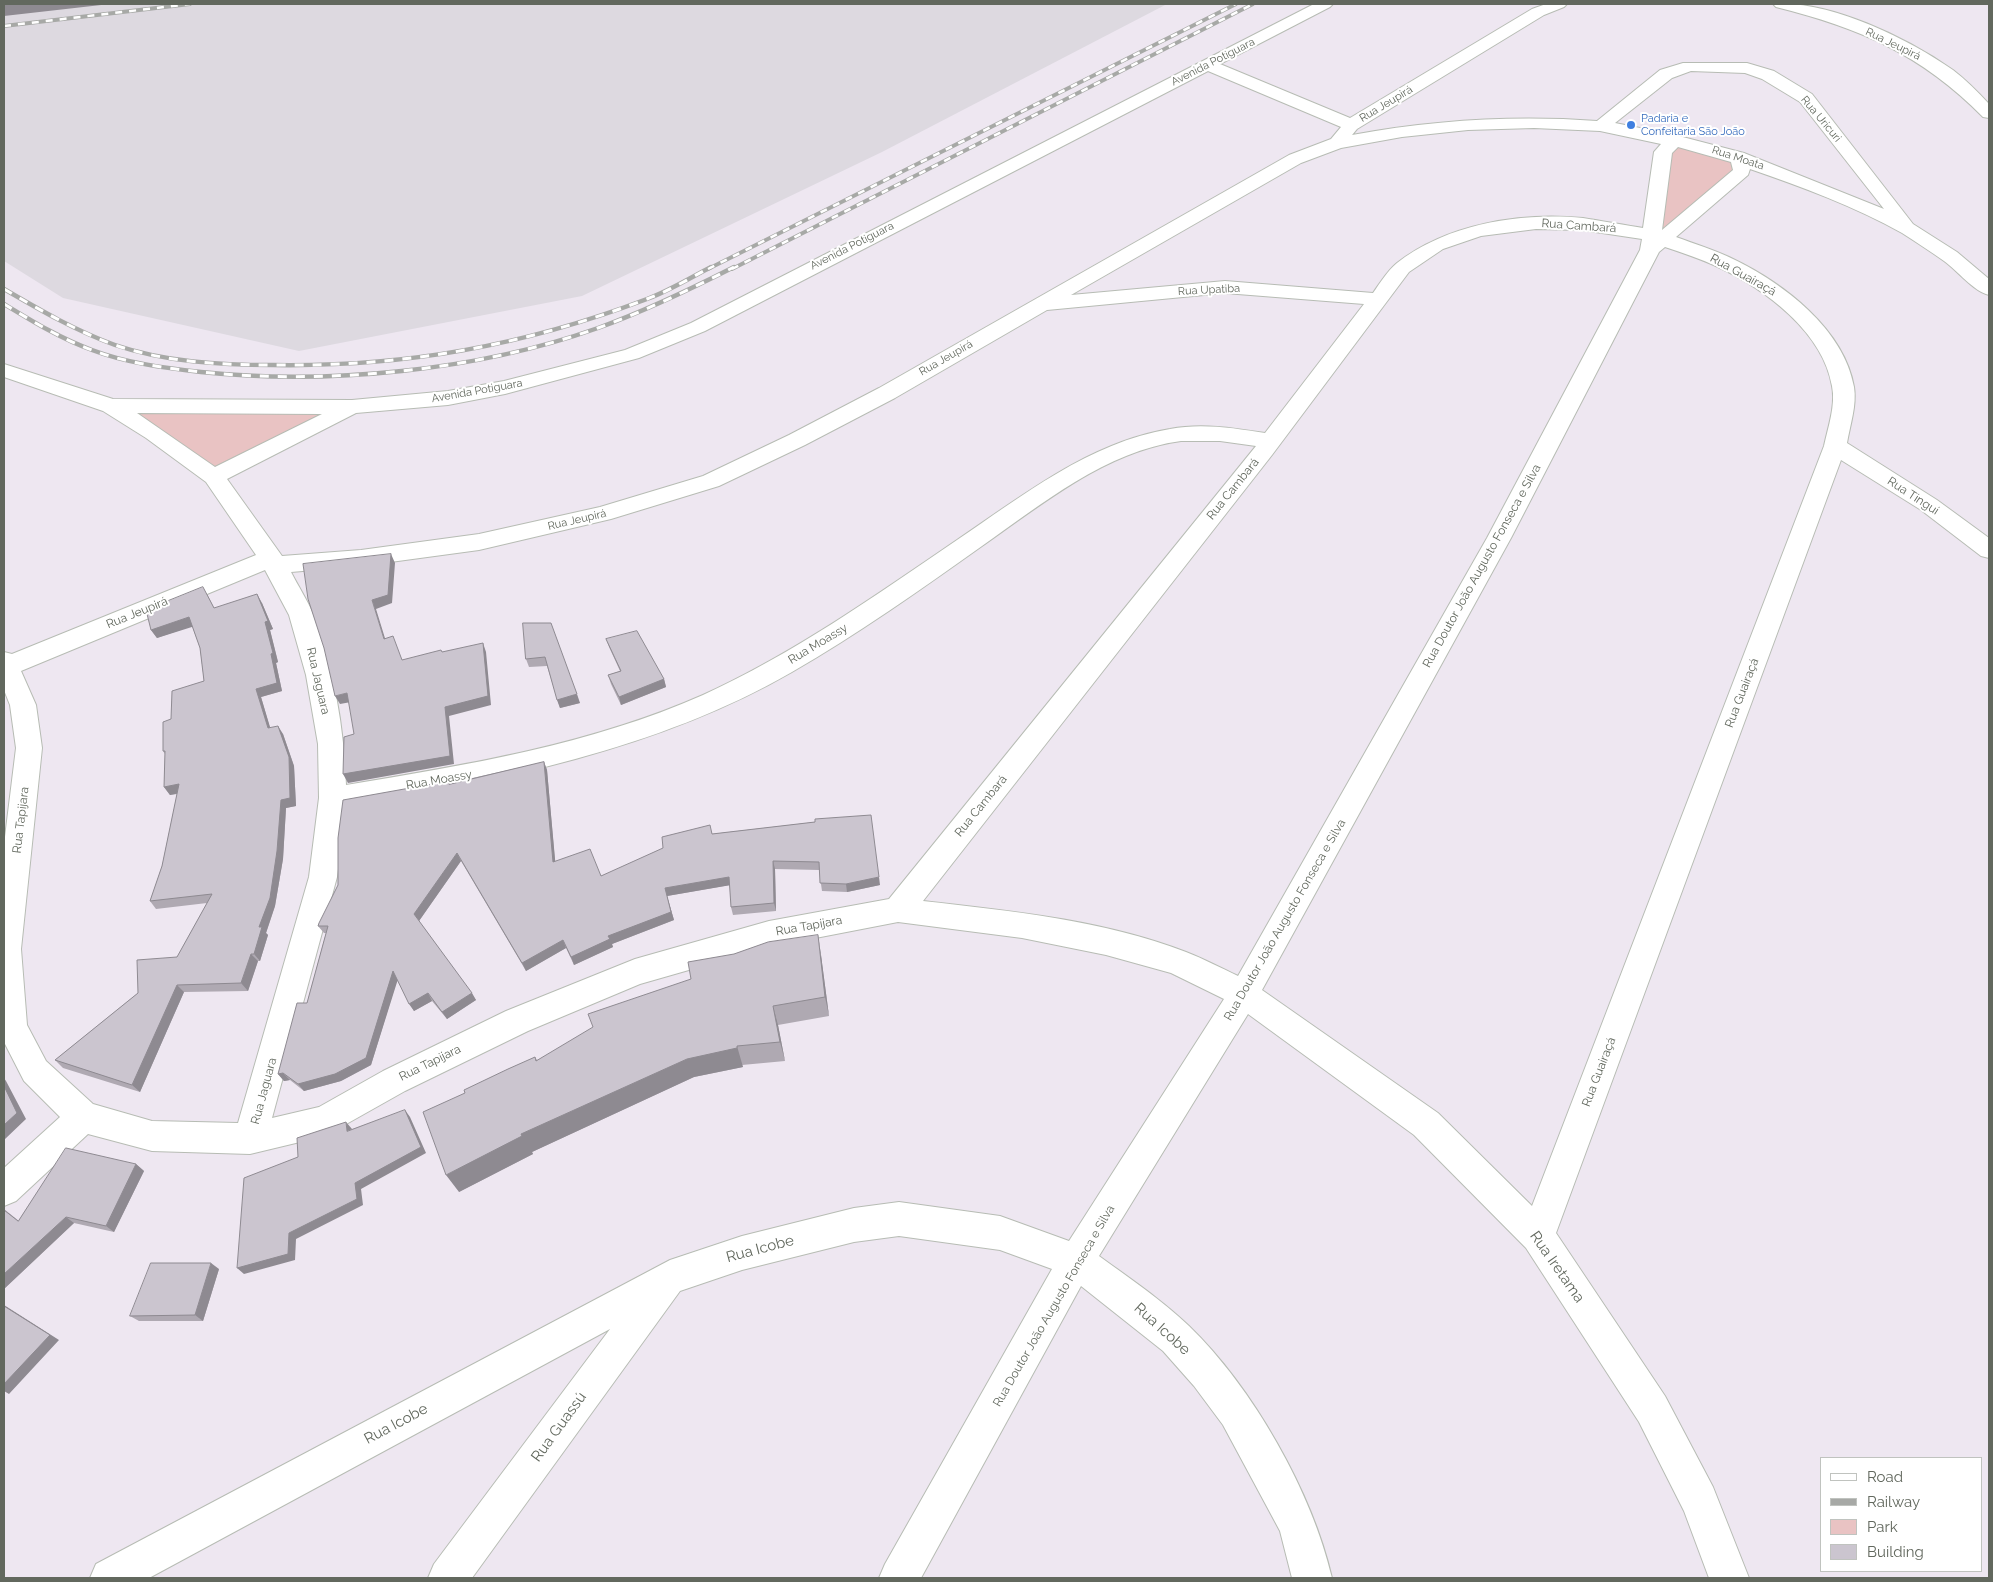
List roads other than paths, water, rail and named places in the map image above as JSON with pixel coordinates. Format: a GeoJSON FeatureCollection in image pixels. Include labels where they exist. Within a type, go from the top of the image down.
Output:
{"type":"FeatureCollection","features":[{"type":"Feature","properties":{"kind":"street","name":"Avenida Potiguara"},"geometry":{"type":"LineString","coordinates":[[111,406],[352,407],[448,398],[505,388],[632,354],[698,327],[1325,4]]}},
{"type":"Feature","properties":{"kind":"street","name":"Rua Jeupirá"},"geometry":{"type":"LineString","coordinates":[[5,665],[273,562],[361,558],[479,542],[602,514],[711,481],[797,440],[887,392],[1295,159],[1337,143],[1351,125],[1538,12],[1559,4]]}},
{"type":"Feature","properties":{"kind":"street","name":"Rua Jeupirá"},"geometry":{"type":"LineString","coordinates":[[1781,4],[1831,17],[1877,35],[1914,54],[1948,74],[1989,113]]}},
{"type":"Feature","properties":{"kind":"street"},"geometry":{"type":"LineString","coordinates":[[1208,65],[1351,125]]}},
{"type":"Feature","properties":{"kind":"street","name":"Rua Uricuri"},"geometry":{"type":"LineString","coordinates":[[1601,126],[1666,74],[1689,66],[1746,68],[1761,73],[1806,98],[1907,226]]}},
{"type":"Feature","properties":{"kind":"street","name":"Rua Moata"},"geometry":{"type":"LineString","coordinates":[[1337,143],[1452,126],[1523,124],[1601,126],[1676,140],[1738,157],[1839,196],[1907,226],[1964,265],[1989,289]]}},
{"type":"Feature","properties":{"kind":"street","name":"Rua Doutor João Augusto Fonseca e Silva"},"geometry":{"type":"LineString","coordinates":[[899,1578],[1076,1261],[1244,994],[1499,538],[1655,241],[1664,152],[1676,140]]}},
{"type":"Feature","properties":{"kind":"street","name":"Rua Doutor João Augusto Fonseca e Silva"},"geometry":{"type":"LineString","coordinates":[[1655,241],[1742,171],[1738,157]]}},
{"type":"Feature","properties":{"kind":"street","name":"Rua Cambará"},"geometry":{"type":"LineString","coordinates":[[898,910],[1271,441],[1402,268],[1436,245],[1478,232],[1536,223],[1602,226],[1655,241]]}},
{"type":"Feature","properties":{"kind":"street","name":"Rua Guairaçá"},"geometry":{"type":"LineString","coordinates":[[1538,1236],[1834,446],[1844,399],[1839,372],[1823,337],[1786,299],[1742,271],[1708,255],[1655,241]]}},
{"type":"Feature","properties":{"kind":"street","name":"Rua Upatiba"},"geometry":{"type":"LineString","coordinates":[[1039,304],[1225,287],[1379,299]]}},
{"type":"Feature","properties":{"kind":"street","name":"Rua Jaguara"},"geometry":{"type":"LineString","coordinates":[[8,368],[111,406],[154,433],[214,477],[273,562],[301,615],[319,676],[330,744],[333,798],[323,877],[250,1139]]}},
{"type":"Feature","properties":{"kind":"street","name":"Avenida Potiguara"},"geometry":{"type":"LineString","coordinates":[[214,477],[352,407]]}},
{"type":"Feature","properties":{"kind":"street","name":"Rua Moassy"},"geometry":{"type":"LineString","coordinates":[[333,798],[479,773],[588,748],[654,726],[714,701],[822,644],[1051,488],[1108,455],[1168,436],[1218,433],[1271,441]]}},
{"type":"Feature","properties":{"kind":"street","name":"Rua Tingui"},"geometry":{"type":"LineString","coordinates":[[1834,446],[1929,505],[1989,550]]}},
{"type":"Feature","properties":{"kind":"street","name":"Rua Tapijara"},"geometry":{"type":"LineString","coordinates":[[5,665],[23,705],[29,748],[6,950],[12,1027],[35,1071],[83,1116],[152,1136],[250,1139],[325,1121],[394,1081],[517,1021],[635,972],[769,934],[898,910],[1022,925],[1106,942],[1178,962],[1244,994]]}},
{"type":"Feature","properties":{"kind":"street","name":"Rua Iretama"},"geometry":{"type":"LineString","coordinates":[[1244,994],[1300,1032],[1426,1124],[1538,1236],[1652,1409],[1699,1501],[1729,1578]]}},
{"type":"Feature","properties":{"kind":"street"},"geometry":{"type":"LineString","coordinates":[[4,1190],[83,1116]]}},
{"type":"Feature","properties":{"kind":"street","name":"Rua Icobe"},"geometry":{"type":"LineString","coordinates":[[110,1578],[670,1276],[742,1253],[854,1225],[899,1220],[1000,1233],[1076,1261],[1127,1298],[1176,1338],[1207,1373],[1236,1412],[1272,1475],[1298,1526],[1312,1578]]}},
{"type":"Feature","properties":{"kind":"street","name":"Rua Guassú"},"geometry":{"type":"LineString","coordinates":[[448,1578],[670,1276]]}},
{"type":"Feature","properties":{"kind":"railway"},"geometry":{"type":"LineString","coordinates":[[4,26],[190,4]]}},
{"type":"Feature","properties":{"kind":"railway"},"geometry":{"type":"LineString","coordinates":[[708,269],[1236,4]]}},
{"type":"Feature","properties":{"kind":"railway"},"geometry":{"type":"LineString","coordinates":[[732,269],[1253,4]]}},
{"type":"Feature","properties":{"kind":"railway"},"geometry":{"type":"LineString","coordinates":[[4,289],[72,327],[134,351],[173,359],[213,363],[322,365],[417,357],[509,341],[555,329],[647,299],[711,267]]}},
{"type":"Feature","properties":{"kind":"railway"},"geometry":{"type":"LineString","coordinates":[[4,304],[80,346],[132,362],[201,372],[250,376],[351,375],[453,364],[503,355],[551,343],[633,315],[734,267]]}},
{"type":"Feature","properties":{"kind":"place","name":"Padaria e Confeitaria São João"},"geometry":{"type":"Point","coordinates":[1631,125]}}]}
